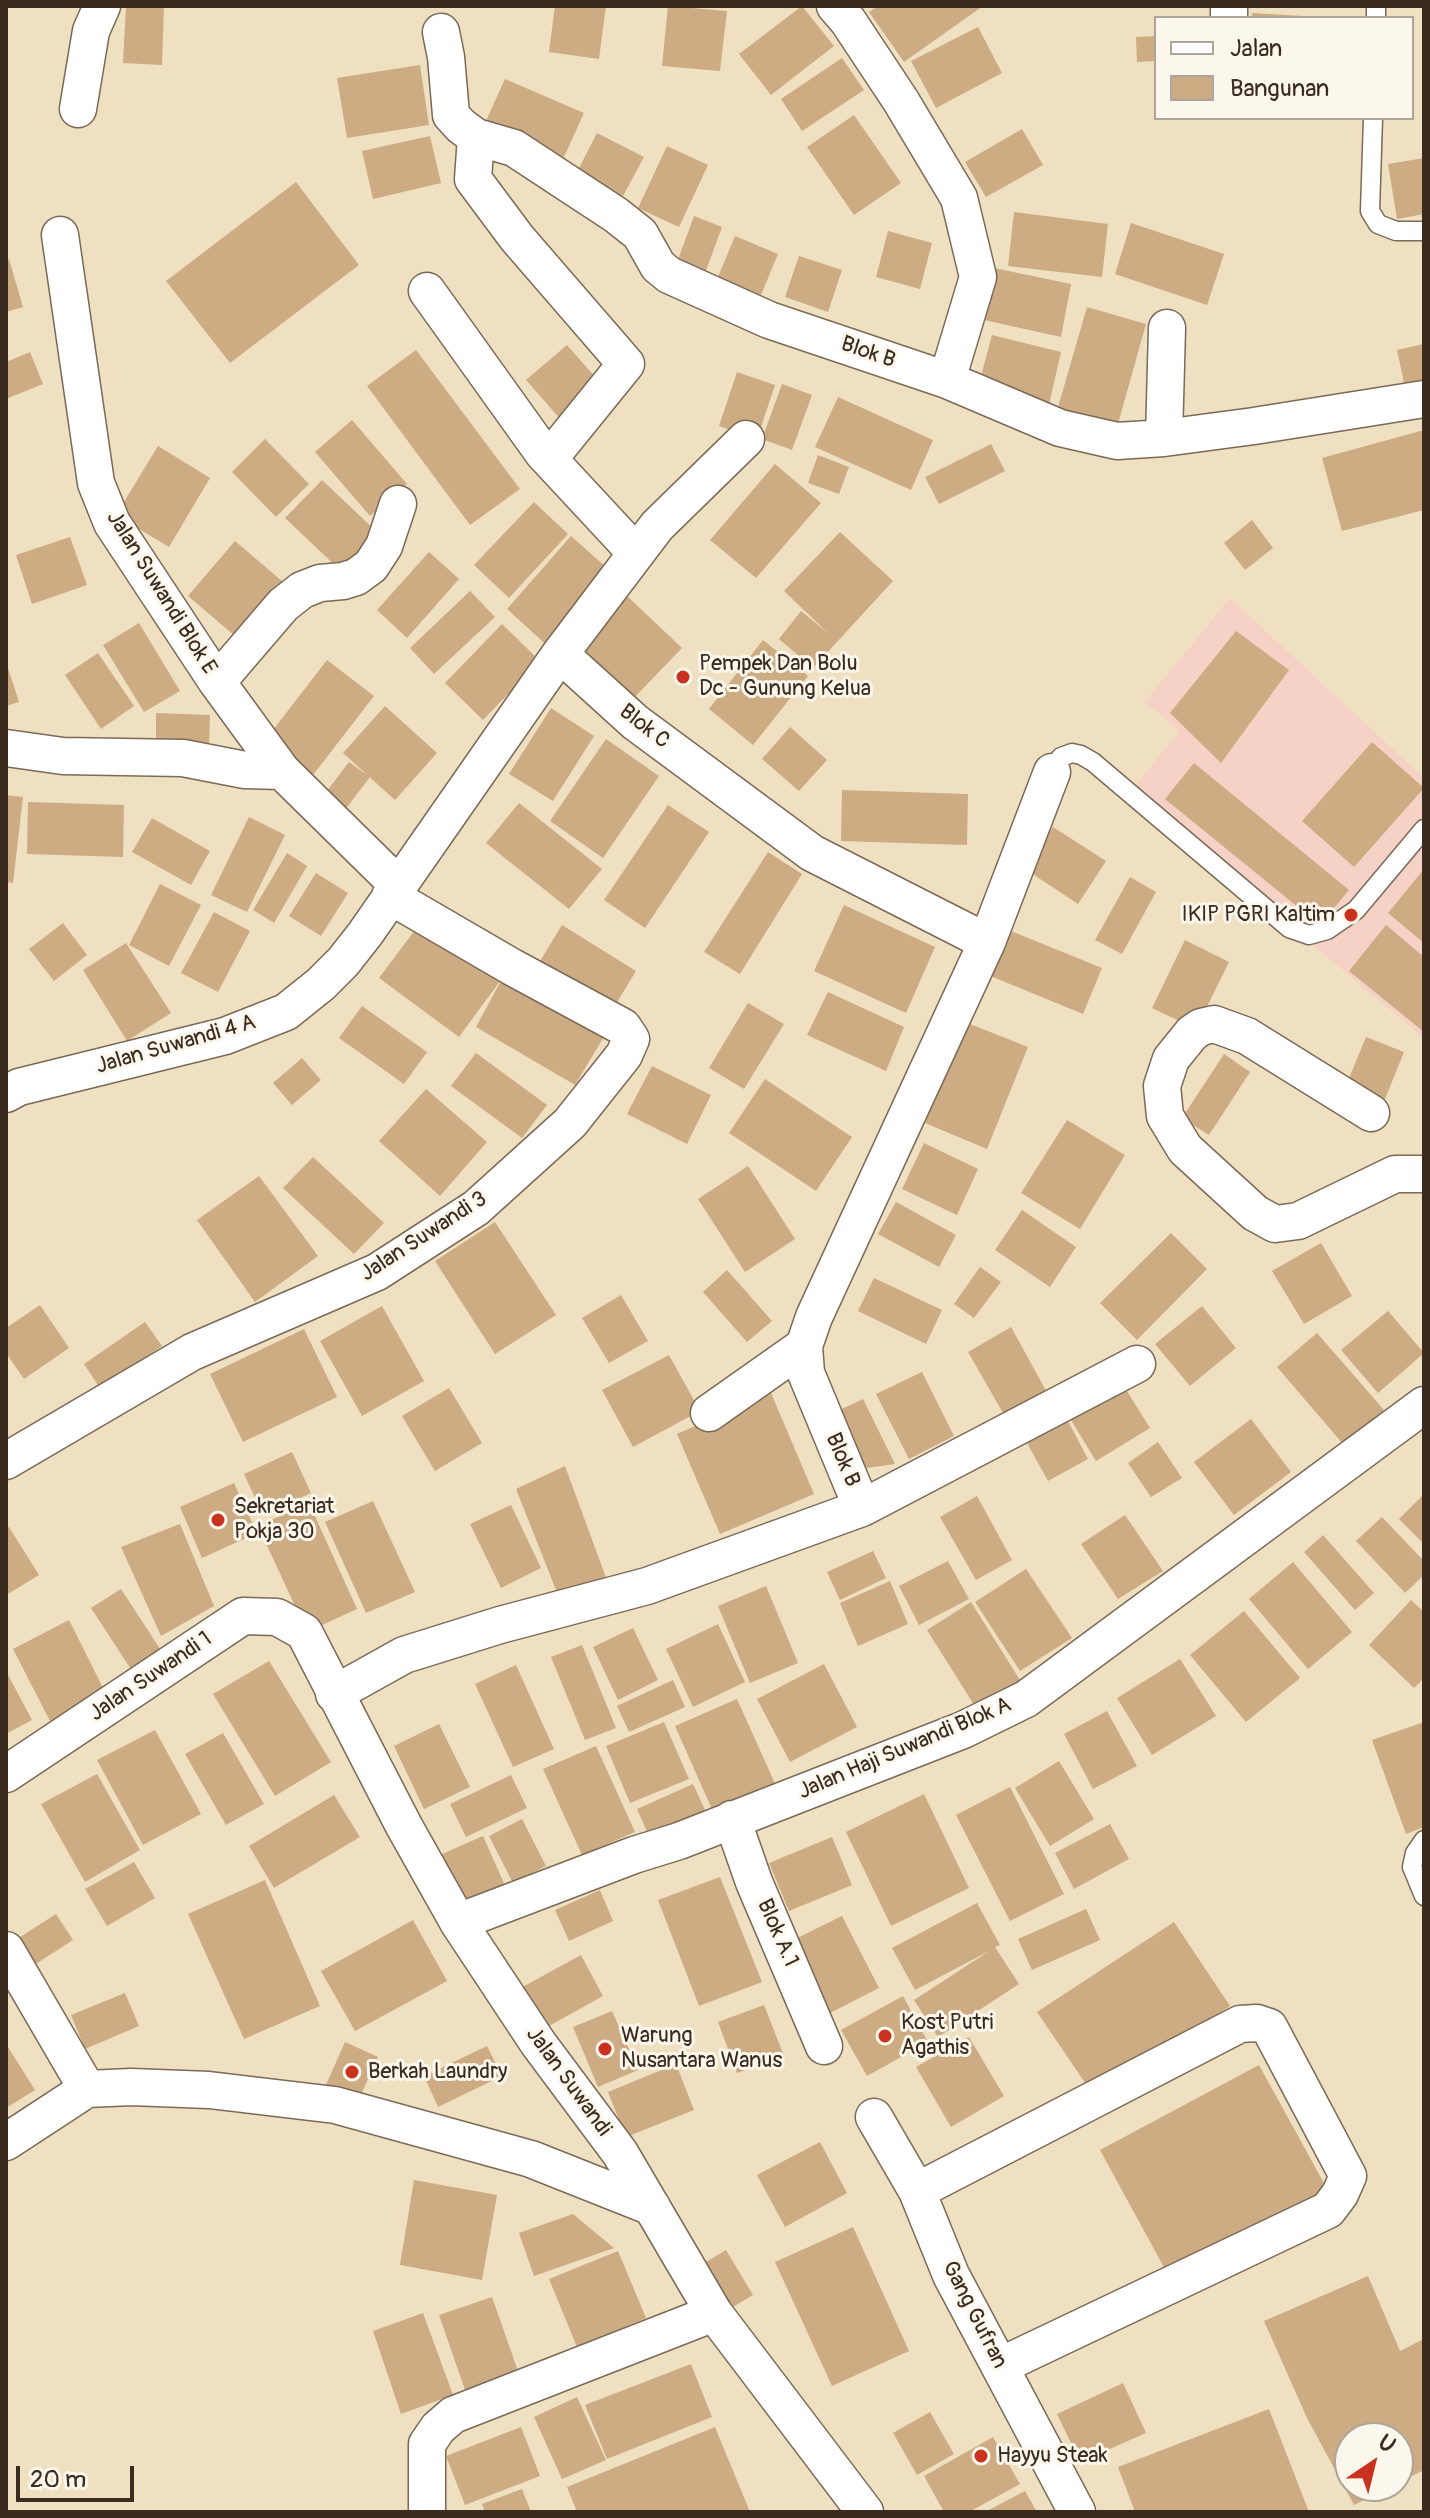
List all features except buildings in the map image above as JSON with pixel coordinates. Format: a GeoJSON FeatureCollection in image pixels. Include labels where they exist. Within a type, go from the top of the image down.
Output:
{"type":"FeatureCollection","features":[{"type":"Feature","properties":{"kind":"street"},"geometry":{"type":"LineString","coordinates":[[78,109],[91,31],[102,6]]}},
{"type":"Feature","properties":{"kind":"street"},"geometry":{"type":"LineString","coordinates":[[835,6],[901,101],[959,198],[978,277],[947,380]]}},
{"type":"Feature","properties":{"kind":"street"},"geometry":{"type":"LineString","coordinates":[[441,32],[451,115],[476,137],[473,179],[517,238],[626,364],[549,459]]}},
{"type":"Feature","properties":{"kind":"street","name":"Blok B"},"geometry":{"type":"LineString","coordinates":[[476,137],[514,148],[616,215],[640,234],[658,266],[684,283],[769,320],[947,380],[1060,428],[1117,441],[1164,438],[1424,399]]}},
{"type":"Feature","properties":{"kind":"street","name":"Jalan Suwandi Blok E"},"geometry":{"type":"LineString","coordinates":[[60,235],[96,483],[112,523],[217,682],[282,771],[394,890]]}},
{"type":"Feature","properties":{"kind":"street"},"geometry":{"type":"LineString","coordinates":[[427,291],[549,459],[636,553]]}},
{"type":"Feature","properties":{"kind":"street"},"geometry":{"type":"LineString","coordinates":[[1164,438],[1167,328]]}},
{"type":"Feature","properties":{"kind":"street"},"geometry":{"type":"LineString","coordinates":[[394,890],[560,654],[657,526],[746,439]]}},
{"type":"Feature","properties":{"kind":"street"},"geometry":{"type":"LineString","coordinates":[[217,682],[283,605],[302,590],[320,583],[356,577],[371,566],[384,546],[398,504]]}},
{"type":"Feature","properties":{"kind":"street","name":"Blok C"},"geometry":{"type":"LineString","coordinates":[[560,654],[635,722],[812,853],[987,942]]}},
{"type":"Feature","properties":{"kind":"street"},"geometry":{"type":"LineString","coordinates":[[6,748],[63,756],[183,758],[245,770],[282,771]]}},
{"type":"Feature","properties":{"kind":"street"},"geometry":{"type":"LineString","coordinates":[[709,1413],[804,1346],[814,1317],[987,942],[1052,772]]}},
{"type":"Feature","properties":{"kind":"street","name":"Jalan Suwandi 4 A"},"geometry":{"type":"LineString","coordinates":[[6,1094],[19,1087],[225,1036],[286,1012],[343,962],[394,890]]}},
{"type":"Feature","properties":{"kind":"street","name":"Jalan Suwandi 3"},"geometry":{"type":"LineString","coordinates":[[6,1461],[192,1352],[377,1272],[476,1208],[570,1123],[624,1055],[631,1039],[623,1027],[512,967],[394,890]]}},
{"type":"Feature","properties":{"kind":"street"},"geometry":{"type":"LineString","coordinates":[[1371,1113],[1247,1036],[1214,1024],[1192,1033],[1171,1059],[1162,1086],[1165,1116],[1185,1149],[1255,1213],[1275,1224],[1298,1221],[1395,1174],[1424,1174]]}},
{"type":"Feature","properties":{"kind":"street","name":"Blok B"},"geometry":{"type":"LineString","coordinates":[[334,1694],[404,1655],[500,1625],[647,1586],[862,1508],[806,1373],[804,1346]]}},
{"type":"Feature","properties":{"kind":"street"},"geometry":{"type":"LineString","coordinates":[[862,1508],[1137,1364]]}},
{"type":"Feature","properties":{"kind":"street","name":"Jalan Haji Suwandi Blok A"},"geometry":{"type":"LineString","coordinates":[[458,1922],[679,1841],[963,1730],[1026,1699],[1424,1405]]}},
{"type":"Feature","properties":{"kind":"street","name":"Jalan Suwandi 1"},"geometry":{"type":"LineString","coordinates":[[6,1774],[243,1616],[277,1617],[304,1632]]}},
{"type":"Feature","properties":{"kind":"street","name":"Jalan Suwandi"},"geometry":{"type":"LineString","coordinates":[[304,1632],[404,1826],[458,1922],[538,2043],[620,2153],[714,2313],[865,2512]]}},
{"type":"Feature","properties":{"kind":"street","name":"Blok A.1"},"geometry":{"type":"LineString","coordinates":[[732,1819],[754,1882],[824,2046]]}},
{"type":"Feature","properties":{"kind":"street"},"geometry":{"type":"LineString","coordinates":[[6,1950],[87,2089]]}},
{"type":"Feature","properties":{"kind":"street"},"geometry":{"type":"LineString","coordinates":[[917,2191],[1240,2024],[1257,2023],[1269,2027],[1348,2176],[1328,2210],[1000,2366]]}},
{"type":"Feature","properties":{"kind":"street"},"geometry":{"type":"LineString","coordinates":[[6,2142],[87,2089],[209,2090],[335,2105],[531,2159],[652,2207]]}},
{"type":"Feature","properties":{"kind":"street","name":"Gang Gufran"},"geometry":{"type":"LineString","coordinates":[[874,2117],[917,2191],[951,2275],[1077,2512]]}},
{"type":"Feature","properties":{"kind":"street"},"geometry":{"type":"LineString","coordinates":[[427,2512],[427,2444],[438,2428],[453,2415],[714,2313]]}},
{"type":"Feature","properties":{"kind":"lane"},"geometry":{"type":"LineString","coordinates":[[1373,120],[1370,211],[1378,224],[1396,231],[1424,231]]}},
{"type":"Feature","properties":{"kind":"lane"},"geometry":{"type":"LineString","coordinates":[[1052,772],[1061,757],[1072,753],[1093,762],[1289,928],[1309,935],[1327,930],[1356,910],[1424,829]]}},
{"type":"Feature","properties":{"kind":"lane"},"geometry":{"type":"LineString","coordinates":[[1424,1840],[1415,1853],[1412,1867],[1424,1896]]}},
{"type":"Feature","properties":{"kind":"shaded area","name":"IKIP PGRI Kaltim"},"geometry":{"type":"Polygon","coordinates":[[[1230,598],[1424,778],[1424,1038],[1130,792],[1180,731],[1145,702],[1230,598]]]}},
{"type":"Feature","properties":{"kind":"place","name":"Pempek Dan Bolu Dc - Gunung Kelua"},"geometry":{"type":"Point","coordinates":[683,677]}},
{"type":"Feature","properties":{"kind":"place","name":"IKIP PGRI Kaltim"},"geometry":{"type":"Point","coordinates":[1351,915]}},
{"type":"Feature","properties":{"kind":"place","name":"Sekretariat Pokja 30"},"geometry":{"type":"Point","coordinates":[218,1520]}},
{"type":"Feature","properties":{"kind":"place","name":"Kost Putri Agathis"},"geometry":{"type":"Point","coordinates":[885,2036]}},
{"type":"Feature","properties":{"kind":"place","name":"Warung Nusantara Wanus"},"geometry":{"type":"Point","coordinates":[605,2049]}},
{"type":"Feature","properties":{"kind":"place","name":"Berkah Laundry"},"geometry":{"type":"Point","coordinates":[352,2072]}},
{"type":"Feature","properties":{"kind":"place","name":"Hayyu Steak"},"geometry":{"type":"Point","coordinates":[981,2456]}}]}
